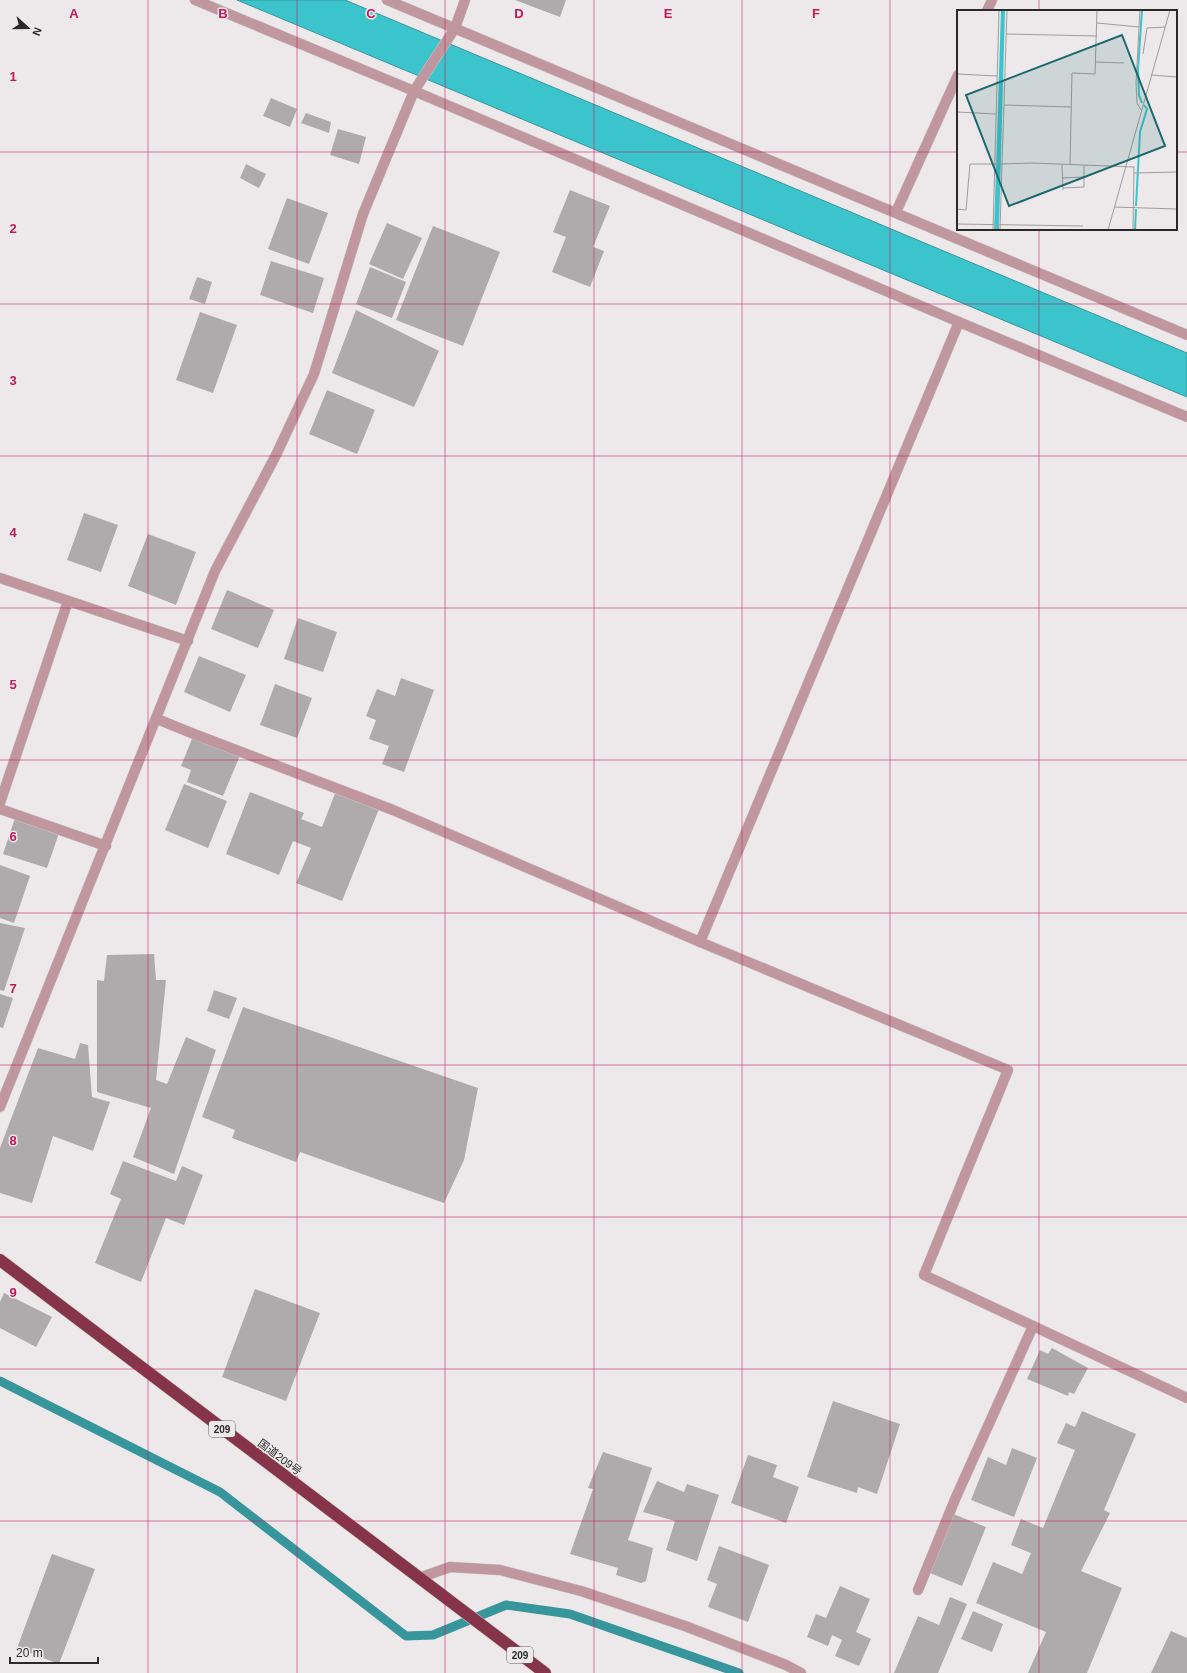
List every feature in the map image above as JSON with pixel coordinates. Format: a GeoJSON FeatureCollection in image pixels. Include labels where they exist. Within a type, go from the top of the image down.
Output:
{"type":"FeatureCollection","features":[{"type":"Feature","properties":{"kind":"highway","name":"国道209号"},"geometry":{"type":"LineString","coordinates":[[0,1260],[444,1598],[545,1673]]}},
{"type":"Feature","properties":{"kind":"street"},"geometry":{"type":"LineString","coordinates":[[194,0],[414,91],[959,322],[1187,416]]}},
{"type":"Feature","properties":{"kind":"street"},"geometry":{"type":"LineString","coordinates":[[387,0],[1187,335]]}},
{"type":"Feature","properties":{"kind":"street"},"geometry":{"type":"LineString","coordinates":[[0,1108],[215,571],[276,455],[314,374],[363,214],[414,91],[455,28],[465,0]]}},
{"type":"Feature","properties":{"kind":"street"},"geometry":{"type":"LineString","coordinates":[[987,10],[992,0]]}},
{"type":"Feature","properties":{"kind":"street"},"geometry":{"type":"LineString","coordinates":[[896,212],[957,77]]}},
{"type":"Feature","properties":{"kind":"street"},"geometry":{"type":"LineString","coordinates":[[700,942],[959,322]]}},
{"type":"Feature","properties":{"kind":"street"},"geometry":{"type":"LineString","coordinates":[[0,578],[188,641]]}},
{"type":"Feature","properties":{"kind":"street"},"geometry":{"type":"LineString","coordinates":[[0,803],[68,601]]}},
{"type":"Feature","properties":{"kind":"street"},"geometry":{"type":"LineString","coordinates":[[157,718],[194,734],[393,810],[700,942],[1008,1070],[924,1275],[1187,1398]]}},
{"type":"Feature","properties":{"kind":"street"},"geometry":{"type":"LineString","coordinates":[[0,809],[106,846]]}},
{"type":"Feature","properties":{"kind":"street"},"geometry":{"type":"LineString","coordinates":[[918,1590],[956,1497],[1033,1326]]}},
{"type":"Feature","properties":{"kind":"street"},"geometry":{"type":"LineString","coordinates":[[419,1578],[450,1567],[500,1570],[581,1591],[686,1626],[786,1665],[801,1673]]}},
{"type":"Feature","properties":{"kind":"water"},"geometry":{"type":"Polygon","coordinates":[[[237,0],[345,0],[1187,353],[1187,397],[237,0]]]}},
{"type":"Feature","properties":{"kind":"building"},"geometry":{"type":"Polygon","coordinates":[[[515,0],[566,0],[560,17],[515,0]]]}},
{"type":"Feature","properties":{"kind":"building"},"geometry":{"type":"Polygon","coordinates":[[[271,98],[297,109],[290,127],[263,116],[271,98]]]}},
{"type":"Feature","properties":{"kind":"building"},"geometry":{"type":"Polygon","coordinates":[[[306,113],[331,122],[329,133],[301,123],[306,113]]]}},
{"type":"Feature","properties":{"kind":"building"},"geometry":{"type":"Polygon","coordinates":[[[338,129],[366,137],[359,164],[330,155],[338,129]]]}},
{"type":"Feature","properties":{"kind":"building"},"geometry":{"type":"Polygon","coordinates":[[[246,164],[266,174],[259,188],[240,178],[246,164]]]}},
{"type":"Feature","properties":{"kind":"building"},"geometry":{"type":"Polygon","coordinates":[[[570,190],[610,206],[593,247],[604,251],[590,287],[552,272],[566,237],[553,232],[570,190]]]}},
{"type":"Feature","properties":{"kind":"building"},"geometry":{"type":"Polygon","coordinates":[[[287,198],[328,213],[309,264],[268,249],[287,198]]]}},
{"type":"Feature","properties":{"kind":"building"},"geometry":{"type":"Polygon","coordinates":[[[387,223],[422,238],[403,279],[369,264],[387,223]]]}},
{"type":"Feature","properties":{"kind":"building"},"geometry":{"type":"Polygon","coordinates":[[[433,226],[500,252],[463,346],[396,320],[433,226]]]}},
{"type":"Feature","properties":{"kind":"building"},"geometry":{"type":"Polygon","coordinates":[[[271,261],[324,278],[313,313],[260,295],[271,261]]]}},
{"type":"Feature","properties":{"kind":"building"},"geometry":{"type":"Polygon","coordinates":[[[370,267],[406,282],[392,318],[356,304],[370,267]]]}},
{"type":"Feature","properties":{"kind":"building"},"geometry":{"type":"Polygon","coordinates":[[[197,277],[212,282],[205,304],[189,299],[197,277]]]}},
{"type":"Feature","properties":{"kind":"building"},"geometry":{"type":"Polygon","coordinates":[[[356,310],[439,351],[414,407],[332,373],[356,310]]]}},
{"type":"Feature","properties":{"kind":"building"},"geometry":{"type":"Polygon","coordinates":[[[200,312],[237,325],[213,393],[176,380],[200,312]]]}},
{"type":"Feature","properties":{"kind":"building"},"geometry":{"type":"Polygon","coordinates":[[[327,390],[375,410],[357,454],[309,434],[327,390]]]}},
{"type":"Feature","properties":{"kind":"building"},"geometry":{"type":"Polygon","coordinates":[[[84,513],[118,525],[101,572],[67,560],[84,513]]]}},
{"type":"Feature","properties":{"kind":"building"},"geometry":{"type":"Polygon","coordinates":[[[148,534],[196,552],[176,605],[128,586],[148,534]]]}},
{"type":"Feature","properties":{"kind":"building"},"geometry":{"type":"Polygon","coordinates":[[[227,590],[274,610],[258,648],[211,629],[227,590]]]}},
{"type":"Feature","properties":{"kind":"building"},"geometry":{"type":"Polygon","coordinates":[[[298,618],[337,632],[323,672],[284,659],[298,618]]]}},
{"type":"Feature","properties":{"kind":"building"},"geometry":{"type":"Polygon","coordinates":[[[199,656],[246,675],[230,712],[184,692],[199,656]]]}},
{"type":"Feature","properties":{"kind":"building"},"geometry":{"type":"Polygon","coordinates":[[[401,678],[434,690],[404,772],[382,764],[389,746],[369,739],[376,720],[366,716],[377,689],[395,696],[401,678]]]}},
{"type":"Feature","properties":{"kind":"building"},"geometry":{"type":"Polygon","coordinates":[[[275,684],[312,698],[297,738],[260,725],[275,684]]]}},
{"type":"Feature","properties":{"kind":"building"},"geometry":{"type":"Polygon","coordinates":[[[194,734],[241,753],[223,796],[187,782],[191,770],[181,766],[194,734]]]}},
{"type":"Feature","properties":{"kind":"building"},"geometry":{"type":"Polygon","coordinates":[[[184,784],[227,801],[208,848],[165,830],[184,784]]]}},
{"type":"Feature","properties":{"kind":"building"},"geometry":{"type":"Polygon","coordinates":[[[336,791],[379,809],[342,901],[296,883],[311,848],[293,841],[279,875],[226,854],[250,792],[304,813],[301,819],[322,827],[336,791]]]}},
{"type":"Feature","properties":{"kind":"building"},"geometry":{"type":"Polygon","coordinates":[[[16,815],[60,830],[47,868],[3,854],[16,815]]]}},
{"type":"Feature","properties":{"kind":"building"},"geometry":{"type":"Polygon","coordinates":[[[0,865],[30,876],[14,923],[0,918],[0,865]]]}},
{"type":"Feature","properties":{"kind":"building"},"geometry":{"type":"Polygon","coordinates":[[[0,923],[25,928],[4,991],[0,990],[0,923]]]}},
{"type":"Feature","properties":{"kind":"building"},"geometry":{"type":"Polygon","coordinates":[[[154,954],[156,980],[166,980],[156,1080],[167,1084],[186,1037],[216,1050],[174,1174],[133,1157],[151,1108],[97,1092],[97,980],[104,981],[107,955],[154,954]]]}},
{"type":"Feature","properties":{"kind":"building"},"geometry":{"type":"Polygon","coordinates":[[[214,990],[237,998],[229,1019],[207,1011],[214,990]]]}},
{"type":"Feature","properties":{"kind":"building"},"geometry":{"type":"Polygon","coordinates":[[[0,994],[13,998],[3,1028],[0,1027],[0,994]]]}},
{"type":"Feature","properties":{"kind":"building"},"geometry":{"type":"Polygon","coordinates":[[[243,1007],[478,1088],[464,1160],[444,1203],[300,1152],[296,1162],[232,1138],[235,1130],[202,1117],[243,1007]]]}},
{"type":"Feature","properties":{"kind":"building"},"geometry":{"type":"Polygon","coordinates":[[[80,1043],[88,1045],[92,1097],[110,1102],[93,1151],[53,1136],[32,1203],[0,1193],[0,1148],[38,1048],[75,1059],[80,1043]]]}},
{"type":"Feature","properties":{"kind":"building"},"geometry":{"type":"Polygon","coordinates":[[[123,1161],[176,1181],[182,1166],[203,1175],[184,1225],[166,1218],[141,1282],[95,1263],[121,1199],[110,1194],[123,1161]]]}},
{"type":"Feature","properties":{"kind":"building"},"geometry":{"type":"Polygon","coordinates":[[[255,1289],[320,1313],[286,1401],[222,1377],[255,1289]]]}},
{"type":"Feature","properties":{"kind":"building"},"geometry":{"type":"Polygon","coordinates":[[[4,1293],[52,1317],[36,1347],[0,1328],[0,1302],[4,1293]]]}},
{"type":"Feature","properties":{"kind":"building"},"geometry":{"type":"Polygon","coordinates":[[[1052,1348],[1088,1368],[1074,1394],[1069,1392],[1068,1396],[1027,1379],[1040,1350],[1048,1354],[1052,1348]]]}},
{"type":"Feature","properties":{"kind":"building"},"geometry":{"type":"Polygon","coordinates":[[[833,1401],[900,1424],[877,1494],[858,1487],[857,1493],[807,1477],[833,1401]]]}},
{"type":"Feature","properties":{"kind":"building"},"geometry":{"type":"Polygon","coordinates":[[[1082,1411],[1136,1434],[1104,1510],[1110,1513],[1081,1571],[1122,1588],[1087,1673],[1028,1673],[1046,1632],[976,1603],[993,1562],[1022,1574],[1031,1553],[1011,1545],[1021,1519],[1043,1528],[1075,1450],[1057,1443],[1066,1423],[1075,1427],[1082,1411]]]}},
{"type":"Feature","properties":{"kind":"building"},"geometry":{"type":"Polygon","coordinates":[[[1012,1448],[1037,1458],[1014,1517],[971,1500],[988,1457],[1006,1465],[1012,1448]]]}},
{"type":"Feature","properties":{"kind":"building"},"geometry":{"type":"Polygon","coordinates":[[[603,1452],[652,1468],[628,1540],[653,1548],[646,1581],[641,1583],[616,1575],[618,1568],[570,1554],[593,1489],[588,1488],[603,1452]]]}},
{"type":"Feature","properties":{"kind":"building"},"geometry":{"type":"Polygon","coordinates":[[[748,1455],[777,1465],[773,1477],[799,1487],[786,1523],[731,1503],[748,1455]]]}},
{"type":"Feature","properties":{"kind":"building"},"geometry":{"type":"Polygon","coordinates":[[[657,1481],[684,1492],[687,1484],[719,1495],[697,1561],[666,1550],[675,1521],[643,1512],[657,1481]]]}},
{"type":"Feature","properties":{"kind":"building"},"geometry":{"type":"Polygon","coordinates":[[[948,1512],[986,1527],[962,1586],[925,1571],[948,1512]]]}},
{"type":"Feature","properties":{"kind":"building"},"geometry":{"type":"Polygon","coordinates":[[[719,1546],[769,1565],[748,1622],[708,1607],[717,1584],[707,1580],[719,1546]]]}},
{"type":"Feature","properties":{"kind":"building"},"geometry":{"type":"Polygon","coordinates":[[[52,1554],[95,1569],[59,1664],[17,1648],[52,1554]]]}},
{"type":"Feature","properties":{"kind":"building"},"geometry":{"type":"Polygon","coordinates":[[[840,1586],[870,1599],[856,1632],[871,1639],[859,1666],[835,1656],[842,1640],[832,1635],[828,1646],[807,1637],[816,1614],[826,1618],[840,1586]]]}},
{"type":"Feature","properties":{"kind":"building"},"geometry":{"type":"Polygon","coordinates":[[[950,1597],[967,1604],[938,1673],[894,1673],[918,1616],[939,1625],[950,1597]]]}},
{"type":"Feature","properties":{"kind":"building"},"geometry":{"type":"Polygon","coordinates":[[[973,1611],[1003,1624],[992,1652],[961,1639],[973,1611]]]}},
{"type":"Feature","properties":{"kind":"building"},"geometry":{"type":"Polygon","coordinates":[[[1171,1631],[1187,1638],[1187,1673],[1151,1673],[1171,1631]]]}},
{"type":"Feature","properties":{"kind":"waterway"},"geometry":{"type":"LineString","coordinates":[[0,1381],[220,1492],[406,1636],[433,1635],[506,1605],[570,1614],[739,1673]]}}]}
